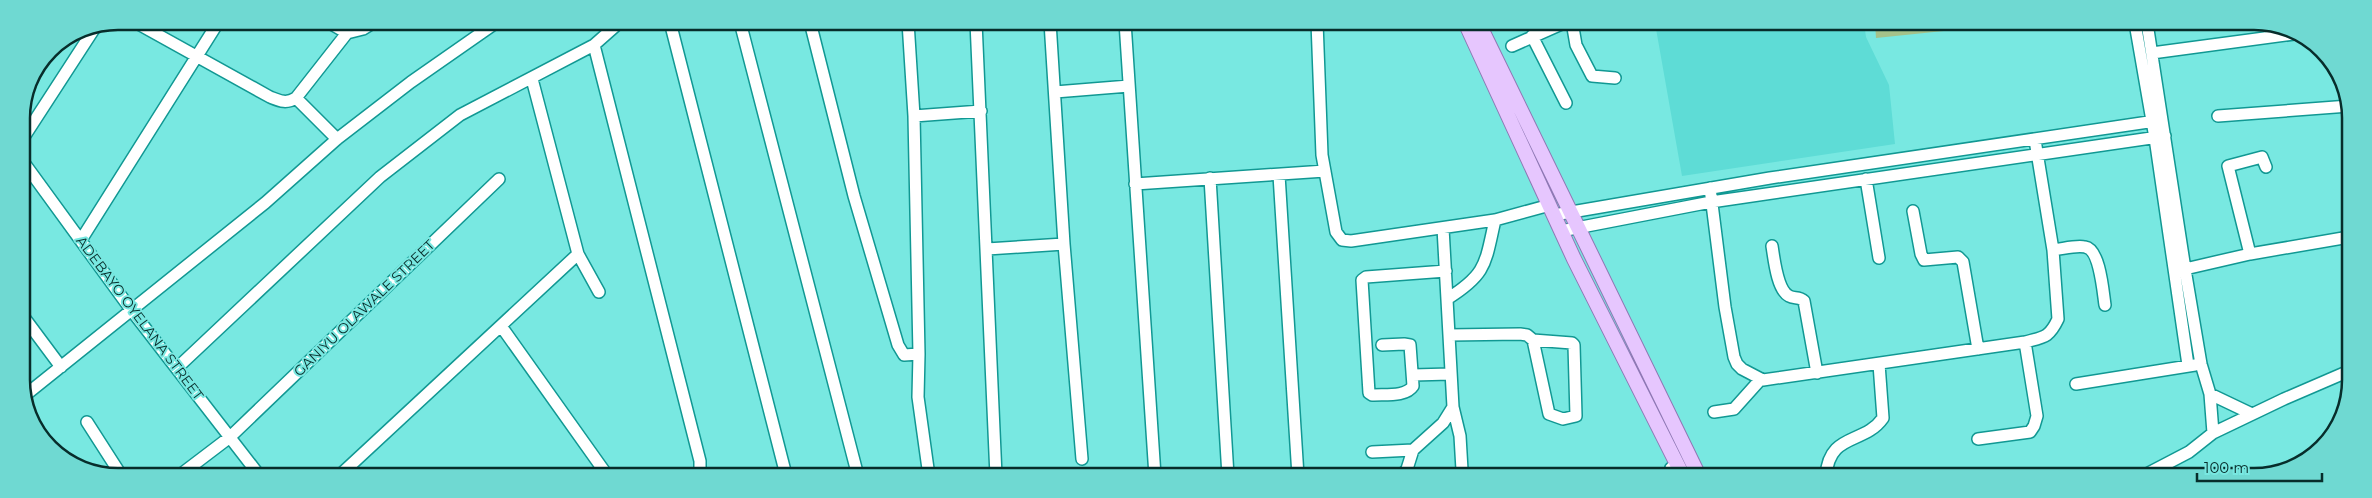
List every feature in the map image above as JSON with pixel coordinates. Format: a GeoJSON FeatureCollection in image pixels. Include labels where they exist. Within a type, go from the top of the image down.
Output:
{"type":"FeatureCollection","features":[{"type":"Feature","properties":{"kind":"main road"},"geometry":{"type":"LineString","coordinates":[[1469,30],[1561,231],[1676,468]]}},
{"type":"Feature","properties":{"kind":"main road"},"geometry":{"type":"LineString","coordinates":[[1482,30],[1580,227],[1695,468]]}},
{"type":"Feature","properties":{"kind":"street"},"geometry":{"type":"LineString","coordinates":[[149,30],[281,101],[289,102],[296,98],[347,33],[357,30]]}},
{"type":"Feature","properties":{"kind":"street"},"geometry":{"type":"LineString","coordinates":[[81,240],[213,30]]}},
{"type":"Feature","properties":{"kind":"street"},"geometry":{"type":"LineString","coordinates":[[342,30],[347,33]]}},
{"type":"Feature","properties":{"kind":"street"},"geometry":{"type":"LineString","coordinates":[[31,391],[265,203],[337,139],[411,82],[486,30]]}},
{"type":"Feature","properties":{"kind":"street"},"geometry":{"type":"LineString","coordinates":[[177,368],[380,177],[454,119],[594,45],[611,30]]}},
{"type":"Feature","properties":{"kind":"street"},"geometry":{"type":"LineString","coordinates":[[672,30],[784,468]]}},
{"type":"Feature","properties":{"kind":"street"},"geometry":{"type":"LineString","coordinates":[[742,30],[856,468]]}},
{"type":"Feature","properties":{"kind":"street"},"geometry":{"type":"LineString","coordinates":[[812,30],[854,196],[898,345],[904,355],[918,354]]}},
{"type":"Feature","properties":{"kind":"street"},"geometry":{"type":"LineString","coordinates":[[909,30],[914,116],[918,397],[928,468]]}},
{"type":"Feature","properties":{"kind":"street"},"geometry":{"type":"LineString","coordinates":[[977,30],[982,111],[996,468]]}},
{"type":"Feature","properties":{"kind":"street"},"geometry":{"type":"LineString","coordinates":[[1051,30],[1064,244],[1082,459]]}},
{"type":"Feature","properties":{"kind":"street"},"geometry":{"type":"LineString","coordinates":[[1124,30],[1154,468]]}},
{"type":"Feature","properties":{"kind":"street"},"geometry":{"type":"LineString","coordinates":[[1317,30],[1322,155],[1336,232],[1342,240],[1351,241],[1552,210],[1572,211],[1918,155],[2035,140],[2157,120]]}},
{"type":"Feature","properties":{"kind":"street"},"geometry":{"type":"LineString","coordinates":[[1512,46],[1547,30]]}},
{"type":"Feature","properties":{"kind":"street"},"geometry":{"type":"LineString","coordinates":[[1573,30],[1576,45],[1592,76],[1615,78]]}},
{"type":"Feature","properties":{"kind":"street"},"geometry":{"type":"LineString","coordinates":[[2137,30],[2157,120],[2202,364],[2210,394],[2213,433]]}},
{"type":"Feature","properties":{"kind":"street"},"geometry":{"type":"LineString","coordinates":[[2148,30],[2152,53],[2157,120]]}},
{"type":"Feature","properties":{"kind":"street"},"geometry":{"type":"LineString","coordinates":[[30,128],[90,35]]}},
{"type":"Feature","properties":{"kind":"street"},"geometry":{"type":"LineString","coordinates":[[2152,53],[2284,35]]}},
{"type":"Feature","properties":{"kind":"street"},"geometry":{"type":"LineString","coordinates":[[1532,36],[1566,103]]}},
{"type":"Feature","properties":{"kind":"street"},"geometry":{"type":"LineString","coordinates":[[594,45],[700,461],[700,468]]}},
{"type":"Feature","properties":{"kind":"street"},"geometry":{"type":"LineString","coordinates":[[532,79],[578,254],[598,292]]}},
{"type":"Feature","properties":{"kind":"street"},"geometry":{"type":"LineString","coordinates":[[1055,92],[1128,86]]}},
{"type":"Feature","properties":{"kind":"street"},"geometry":{"type":"LineString","coordinates":[[296,98],[337,139]]}},
{"type":"Feature","properties":{"kind":"street"},"geometry":{"type":"LineString","coordinates":[[2218,116],[2341,107]]}},
{"type":"Feature","properties":{"kind":"street"},"geometry":{"type":"LineString","coordinates":[[914,116],[982,111]]}},
{"type":"Feature","properties":{"kind":"street"},"geometry":{"type":"LineString","coordinates":[[1561,231],[1711,202],[2160,137]]}},
{"type":"Feature","properties":{"kind":"street"},"geometry":{"type":"LineString","coordinates":[[2160,137],[2188,365]]}},
{"type":"Feature","properties":{"kind":"street"},"geometry":{"type":"LineString","coordinates":[[1710,188],[1725,307],[1734,357],[1742,370],[1760,380],[1879,364],[2025,342],[2047,336],[2058,319],[2053,250],[2035,140]]}},
{"type":"Feature","properties":{"kind":"street"},"geometry":{"type":"LineString","coordinates":[[2250,254],[2228,166],[2262,157],[2266,167]]}},
{"type":"Feature","properties":{"kind":"street","name":"ADEBAYO OYELANA STREET"},"geometry":{"type":"LineString","coordinates":[[30,171],[132,311],[254,468]]}},
{"type":"Feature","properties":{"kind":"street"},"geometry":{"type":"LineString","coordinates":[[1135,184],[1210,178],[1279,176],[1325,171]]}},
{"type":"Feature","properties":{"kind":"street"},"geometry":{"type":"LineString","coordinates":[[1279,176],[1297,468]]}},
{"type":"Feature","properties":{"kind":"street"},"geometry":{"type":"LineString","coordinates":[[1210,178],[1228,468]]}},
{"type":"Feature","properties":{"kind":"street","name":"GANIYU OLAWALE STREET"},"geometry":{"type":"LineString","coordinates":[[189,468],[230,437],[499,179]]}},
{"type":"Feature","properties":{"kind":"street"},"geometry":{"type":"LineString","coordinates":[[1866,179],[1879,258]]}},
{"type":"Feature","properties":{"kind":"street"},"geometry":{"type":"LineString","coordinates":[[1913,211],[1921,254],[1924,260],[1958,257],[1963,262],[1978,348]]}},
{"type":"Feature","properties":{"kind":"street"},"geometry":{"type":"LineString","coordinates":[[1447,299],[1469,285],[1484,265],[1495,220]]}},
{"type":"Feature","properties":{"kind":"street"},"geometry":{"type":"LineString","coordinates":[[1443,228],[1450,374],[1453,407],[1460,436],[1462,468]]}},
{"type":"Feature","properties":{"kind":"street"},"geometry":{"type":"LineString","coordinates":[[2185,268],[2250,254],[2342,238]]}},
{"type":"Feature","properties":{"kind":"street"},"geometry":{"type":"LineString","coordinates":[[987,249],[1064,244]]}},
{"type":"Feature","properties":{"kind":"street"},"geometry":{"type":"LineString","coordinates":[[1772,246],[1776,272],[1785,292],[1791,297],[1801,298],[1804,301],[1817,373]]}},
{"type":"Feature","properties":{"kind":"street"},"geometry":{"type":"LineString","coordinates":[[2053,250],[2085,246],[2096,255],[2105,305]]}},
{"type":"Feature","properties":{"kind":"street"},"geometry":{"type":"LineString","coordinates":[[348,468],[578,254]]}},
{"type":"Feature","properties":{"kind":"street"},"geometry":{"type":"LineString","coordinates":[[1382,345],[1404,344],[1410,346],[1413,386],[1405,393],[1372,395],[1369,393],[1362,280],[1366,278],[1446,271]]}},
{"type":"Feature","properties":{"kind":"street"},"geometry":{"type":"LineString","coordinates":[[30,325],[62,368]]}},
{"type":"Feature","properties":{"kind":"street"},"geometry":{"type":"LineString","coordinates":[[501,326],[601,468]]}},
{"type":"Feature","properties":{"kind":"street"},"geometry":{"type":"LineString","coordinates":[[1449,335],[1520,334],[1532,340],[1569,342],[1574,345],[1576,416],[1563,419],[1549,414],[1532,340]]}},
{"type":"Feature","properties":{"kind":"street"},"geometry":{"type":"LineString","coordinates":[[1978,439],[2030,432],[2034,426],[2037,416],[2025,342]]}},
{"type":"Feature","properties":{"kind":"street"},"geometry":{"type":"LineString","coordinates":[[1826,468],[1829,456],[1833,452],[1848,440],[1877,428],[1883,418],[1885,414],[1879,364]]}},
{"type":"Feature","properties":{"kind":"street"},"geometry":{"type":"LineString","coordinates":[[2076,384],[2202,364]]}},
{"type":"Feature","properties":{"kind":"street"},"geometry":{"type":"LineString","coordinates":[[1413,375],[1450,374]]}},
{"type":"Feature","properties":{"kind":"street"},"geometry":{"type":"LineString","coordinates":[[2158,468],[2189,452],[2213,433],[2342,375]]}},
{"type":"Feature","properties":{"kind":"street"},"geometry":{"type":"LineString","coordinates":[[1714,412],[1734,409],[1760,380]]}},
{"type":"Feature","properties":{"kind":"street"},"geometry":{"type":"LineString","coordinates":[[2210,394],[2252,414]]}},
{"type":"Feature","properties":{"kind":"street"},"geometry":{"type":"LineString","coordinates":[[1407,468],[1413,450],[1443,423],[1453,407]]}},
{"type":"Feature","properties":{"kind":"street"},"geometry":{"type":"LineString","coordinates":[[88,422],[117,468]]}},
{"type":"Feature","properties":{"kind":"street"},"geometry":{"type":"LineString","coordinates":[[1372,452],[1413,450]]}},
{"type":"Feature","properties":{"kind":"shaded area"},"geometry":{"type":"Polygon","coordinates":[[[1656,30],[1865,30],[1866,37],[1889,85],[1895,144],[1682,176],[1656,30]]]}},
{"type":"Feature","properties":{"kind":"green space"},"geometry":{"type":"Polygon","coordinates":[[[1875,30],[1953,30],[1876,38],[1875,30]]]}}]}
